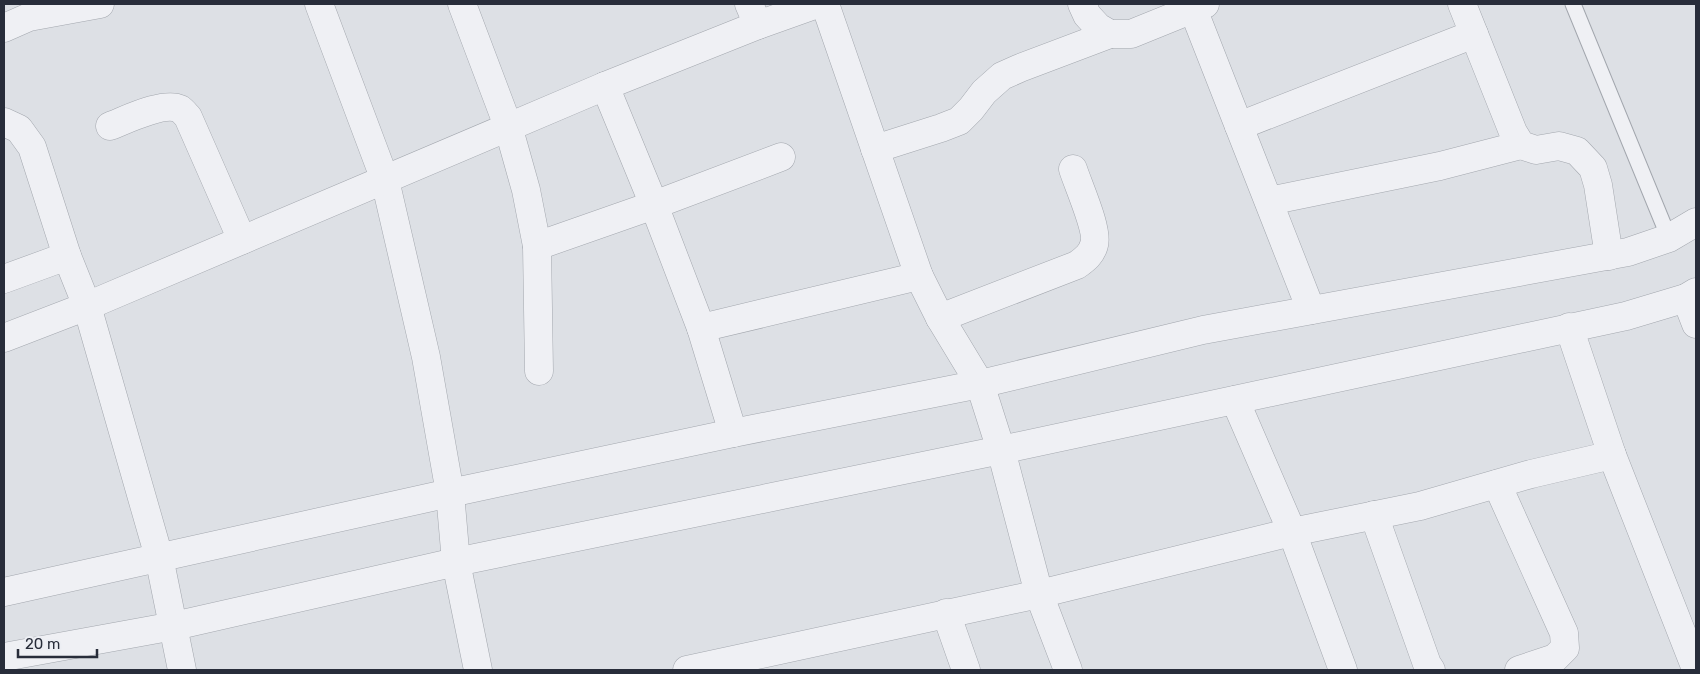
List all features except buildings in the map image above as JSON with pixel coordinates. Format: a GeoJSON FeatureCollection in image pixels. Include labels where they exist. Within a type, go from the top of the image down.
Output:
{"type":"FeatureCollection","features":[{"type":"Feature","properties":{"kind":"street"},"geometry":{"type":"LineString","coordinates":[[4,28],[26,10],[100,4]]}},
{"type":"Feature","properties":{"kind":"street"},"geometry":{"type":"LineString","coordinates":[[319,4],[385,180],[426,357],[450,493],[456,562],[478,670]]}},
{"type":"Feature","properties":{"kind":"street"},"geometry":{"type":"LineString","coordinates":[[462,4],[508,126],[526,190],[536,246],[539,371]]}},
{"type":"Feature","properties":{"kind":"street"},"geometry":{"type":"LineString","coordinates":[[4,338],[87,306],[605,86],[754,14],[817,4]]}},
{"type":"Feature","properties":{"kind":"street"},"geometry":{"type":"LineString","coordinates":[[825,4],[919,276],[940,318],[980,384],[1039,594],[1068,670]]}},
{"type":"Feature","properties":{"kind":"street"},"geometry":{"type":"LineString","coordinates":[[1082,4],[1087,15],[1098,27],[1110,34]]}},
{"type":"Feature","properties":{"kind":"street"},"geometry":{"type":"LineString","coordinates":[[1462,4],[1513,132],[1521,145]]}},
{"type":"Feature","properties":{"kind":"street"},"geometry":{"type":"LineString","coordinates":[[875,149],[959,121],[984,92],[1002,76],[1020,68],[1110,34],[1131,34],[1199,6],[1239,126],[1311,310]]}},
{"type":"Feature","properties":{"kind":"street"},"geometry":{"type":"LineString","coordinates":[[1239,126],[1474,34]]}},
{"type":"Feature","properties":{"kind":"street"},"geometry":{"type":"LineString","coordinates":[[605,86],[654,205],[701,328],[733,433]]}},
{"type":"Feature","properties":{"kind":"street"},"geometry":{"type":"LineString","coordinates":[[110,126],[160,108],[170,106],[180,109],[188,117],[242,240]]}},
{"type":"Feature","properties":{"kind":"street"},"geometry":{"type":"LineString","coordinates":[[4,122],[19,129],[32,147],[67,256],[87,306],[159,557],[182,670]]}},
{"type":"Feature","properties":{"kind":"street"},"geometry":{"type":"LineString","coordinates":[[1269,201],[1440,166],[1521,145],[1536,150],[1559,146],[1577,150],[1593,168],[1598,185],[1609,256]]}},
{"type":"Feature","properties":{"kind":"street"},"geometry":{"type":"LineString","coordinates":[[536,246],[654,205],[782,156]]}},
{"type":"Feature","properties":{"kind":"street"},"geometry":{"type":"LineString","coordinates":[[940,318],[1077,265],[1089,256],[1095,243],[1092,221],[1073,169]]}},
{"type":"Feature","properties":{"kind":"street"},"geometry":{"type":"LineString","coordinates":[[4,592],[450,493],[733,433],[980,384],[1203,330],[1628,252],[1669,238],[1696,222]]}},
{"type":"Feature","properties":{"kind":"street"},"geometry":{"type":"LineString","coordinates":[[4,279],[67,256]]}},
{"type":"Feature","properties":{"kind":"street"},"geometry":{"type":"LineString","coordinates":[[701,328],[919,276]]}},
{"type":"Feature","properties":{"kind":"street"},"geometry":{"type":"LineString","coordinates":[[4,657],[174,626],[456,562],[1000,450],[1626,316],[1691,295],[1696,324]]}},
{"type":"Feature","properties":{"kind":"street"},"geometry":{"type":"LineString","coordinates":[[1569,327],[1612,455],[1696,669]]}},
{"type":"Feature","properties":{"kind":"street"},"geometry":{"type":"LineString","coordinates":[[1234,400],[1292,532],[1343,670]]}},
{"type":"Feature","properties":{"kind":"street"},"geometry":{"type":"LineString","coordinates":[[686,670],[1039,594],[1292,532],[1420,506],[1612,455]]}},
{"type":"Feature","properties":{"kind":"street"},"geometry":{"type":"LineString","coordinates":[[1497,484],[1564,633],[1564,648],[1555,658],[1518,670]]}},
{"type":"Feature","properties":{"kind":"street"},"geometry":{"type":"LineString","coordinates":[[1374,515],[1427,664],[1431,670]]}},
{"type":"Feature","properties":{"kind":"street"},"geometry":{"type":"LineString","coordinates":[[946,613],[966,670]]}},
{"type":"Feature","properties":{"kind":"lane"},"geometry":{"type":"LineString","coordinates":[[1573,4],[1669,238]]}}]}
